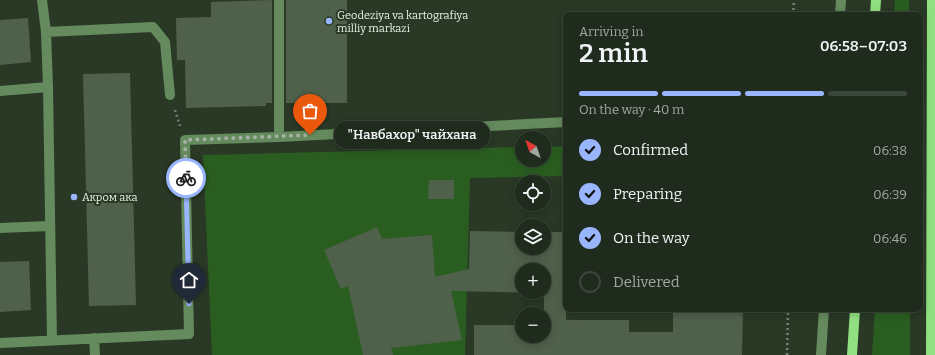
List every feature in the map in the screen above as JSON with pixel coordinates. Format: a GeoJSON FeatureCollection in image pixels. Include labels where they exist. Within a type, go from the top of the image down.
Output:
{"type":"FeatureCollection","features":[{"type":"Feature","properties":{"kind":"main road"},"geometry":{"type":"LineString","coordinates":[[875,12],[876,0]]}},
{"type":"Feature","properties":{"kind":"main road"},"geometry":{"type":"LineString","coordinates":[[931,355],[932,0]]}},
{"type":"Feature","properties":{"kind":"main road"},"geometry":{"type":"LineString","coordinates":[[852,355],[855,312]]}},
{"type":"Feature","properties":{"kind":"street"},"geometry":{"type":"LineString","coordinates":[[42,0],[46,32],[48,87],[52,340]]}},
{"type":"Feature","properties":{"kind":"street"},"geometry":{"type":"LineString","coordinates":[[279,0],[279,137]]}},
{"type":"Feature","properties":{"kind":"street"},"geometry":{"type":"LineString","coordinates":[[840,12],[841,0]]}},
{"type":"Feature","properties":{"kind":"street"},"geometry":{"type":"LineString","coordinates":[[46,32],[153,27],[165,42],[170,95]]}},
{"type":"Feature","properties":{"kind":"street"},"geometry":{"type":"LineString","coordinates":[[0,91],[48,87]]}},
{"type":"Feature","properties":{"kind":"street"},"geometry":{"type":"LineString","coordinates":[[0,343],[189,334],[185,140],[279,137],[563,122]]}},
{"type":"Feature","properties":{"kind":"street"},"geometry":{"type":"LineString","coordinates":[[0,228],[49,226]]}},
{"type":"Feature","properties":{"kind":"street"},"geometry":{"type":"LineString","coordinates":[[821,355],[824,312]]}},
{"type":"Feature","properties":{"kind":"street"},"geometry":{"type":"LineString","coordinates":[[94,338],[95,355]]}},
{"type":"Feature","properties":{"kind":"path"},"geometry":{"type":"LineString","coordinates":[[793,12],[794,0]]}},
{"type":"Feature","properties":{"kind":"path"},"geometry":{"type":"LineString","coordinates":[[170,95],[185,140]]}},
{"type":"Feature","properties":{"kind":"path"},"geometry":{"type":"LineString","coordinates":[[787,355],[788,312]]}},
{"type":"Feature","properties":{"kind":"green space"},"geometry":{"type":"Polygon","coordinates":[[[895,0],[909,0],[909,12],[894,12],[895,0]]]}},
{"type":"Feature","properties":{"kind":"green space"},"geometry":{"type":"Polygon","coordinates":[[[563,146],[563,176],[515,175],[515,177],[470,178],[465,355],[212,355],[203,155],[515,147],[515,167],[551,167],[551,147],[563,146]]]}},
{"type":"Feature","properties":{"kind":"green space"},"geometry":{"type":"Polygon","coordinates":[[[875,312],[910,312],[910,355],[872,355],[875,312]]]}},
{"type":"Feature","properties":{"kind":"building"},"geometry":{"type":"Polygon","coordinates":[[[272,0],[272,103],[266,103],[266,106],[186,108],[185,60],[177,60],[176,18],[211,17],[211,2],[272,0]]]}},
{"type":"Feature","properties":{"kind":"building"},"geometry":{"type":"Polygon","coordinates":[[[286,0],[347,0],[347,103],[286,103],[286,0]]]}},
{"type":"Feature","properties":{"kind":"building"},"geometry":{"type":"Polygon","coordinates":[[[28,18],[31,62],[0,65],[0,20],[28,18]]]}},
{"type":"Feature","properties":{"kind":"building"},"geometry":{"type":"Polygon","coordinates":[[[130,73],[136,305],[89,306],[83,74],[130,73]]]}},
{"type":"Feature","properties":{"kind":"building"},"geometry":{"type":"Polygon","coordinates":[[[429,180],[454,180],[454,199],[428,199],[429,180]]]}},
{"type":"Feature","properties":{"kind":"building"},"geometry":{"type":"Polygon","coordinates":[[[377,227],[382,239],[432,235],[435,277],[469,269],[470,231],[515,232],[515,255],[551,255],[551,232],[563,232],[563,312],[566,312],[566,320],[629,320],[629,332],[673,332],[673,312],[743,312],[742,355],[474,355],[474,325],[515,325],[515,343],[551,343],[551,307],[544,307],[544,299],[551,299],[551,263],[515,263],[515,292],[451,291],[462,340],[391,348],[393,355],[363,355],[348,286],[341,289],[324,250],[377,227]]]}},
{"type":"Feature","properties":{"kind":"building"},"geometry":{"type":"Polygon","coordinates":[[[29,261],[31,310],[0,312],[0,262],[29,261]]]}},
{"type":"Feature","properties":{"kind":"way so far"},"geometry":{"type":"LineString","coordinates":[[186,178],[185,140],[310,135]]}},
{"type":"Feature","properties":{"kind":"place","name":"Geodeziya va kartografiya milliy markazi"},"geometry":{"type":"Point","coordinates":[329,21]}},
{"type":"Feature","properties":{"kind":"place","name":"\"Навбахор\" чайхана"},"geometry":{"type":"Point","coordinates":[310,135]}},
{"type":"Feature","properties":{"kind":"place","name":"Акром ака"},"geometry":{"type":"Point","coordinates":[74,197]}},
{"type":"Feature","properties":{"kind":"route"},"geometry":{"type":"LineString","coordinates":[[186,178],[189,304]]}}]}
